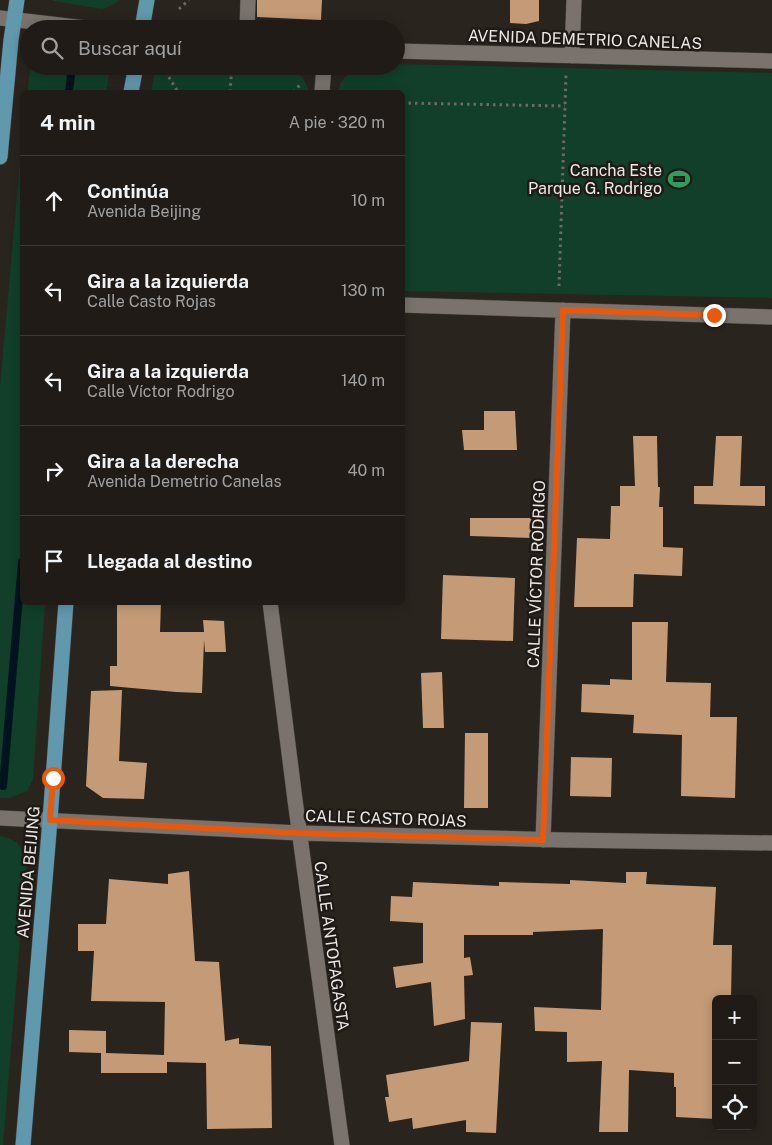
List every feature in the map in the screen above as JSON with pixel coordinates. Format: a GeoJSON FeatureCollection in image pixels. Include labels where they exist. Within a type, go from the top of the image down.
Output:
{"type":"FeatureCollection","features":[{"type":"Feature","properties":{"kind":"main road"},"geometry":{"type":"LineString","coordinates":[[0,157],[11,40],[7,18],[17,0]]}},
{"type":"Feature","properties":{"kind":"main road"},"geometry":{"type":"LineString","coordinates":[[144,20],[147,0]]}},
{"type":"Feature","properties":{"kind":"main road"},"geometry":{"type":"LineString","coordinates":[[131,90],[134,75]]}},
{"type":"Feature","properties":{"kind":"main road","name":"AVENIDA BEIJING"},"geometry":{"type":"LineString","coordinates":[[23,1145],[66,605]]}},
{"type":"Feature","properties":{"kind":"street"},"geometry":{"type":"LineString","coordinates":[[247,20],[248,0]]}},
{"type":"Feature","properties":{"kind":"street"},"geometry":{"type":"LineString","coordinates":[[572,56],[574,0]]}},
{"type":"Feature","properties":{"kind":"street"},"geometry":{"type":"LineString","coordinates":[[7,18],[23,20]]}},
{"type":"Feature","properties":{"kind":"street","name":"AVENIDA DEMETRIO CANELAS"},"geometry":{"type":"LineString","coordinates":[[405,52],[772,61]]}},
{"type":"Feature","properties":{"kind":"street"},"geometry":{"type":"LineString","coordinates":[[322,90],[323,75]]}},
{"type":"Feature","properties":{"kind":"street"},"geometry":{"type":"LineString","coordinates":[[405,305],[772,317]]}},
{"type":"Feature","properties":{"kind":"street","name":"CALLE VÍCTOR RODRIGO"},"geometry":{"type":"LineString","coordinates":[[543,840],[563,310]]}},
{"type":"Feature","properties":{"kind":"street","name":"CALLE ANTOFAGASTA"},"geometry":{"type":"LineString","coordinates":[[270,605],[342,1145]]}},
{"type":"Feature","properties":{"kind":"street","name":"CALLE CASTO ROJAS"},"geometry":{"type":"LineString","coordinates":[[0,818],[300,833],[543,840],[772,843]]}},
{"type":"Feature","properties":{"kind":"path"},"geometry":{"type":"LineString","coordinates":[[178,9],[189,0]]}},
{"type":"Feature","properties":{"kind":"path"},"geometry":{"type":"LineString","coordinates":[[559,286],[566,74]]}},
{"type":"Feature","properties":{"kind":"path"},"geometry":{"type":"LineString","coordinates":[[168,75],[177,90]]}},
{"type":"Feature","properties":{"kind":"path"},"geometry":{"type":"LineString","coordinates":[[230,90],[231,75]]}},
{"type":"Feature","properties":{"kind":"path"},"geometry":{"type":"LineString","coordinates":[[295,90],[302,83]]}},
{"type":"Feature","properties":{"kind":"path"},"geometry":{"type":"LineString","coordinates":[[405,103],[565,106]]}},
{"type":"Feature","properties":{"kind":"green space"},"geometry":{"type":"Polygon","coordinates":[[[52,0],[119,0],[113,5],[102,9],[52,0]]]}},
{"type":"Feature","properties":{"kind":"green space"},"geometry":{"type":"Polygon","coordinates":[[[405,64],[772,73],[772,298],[405,291],[405,90],[338,90],[341,82],[347,75],[405,75],[405,64]]]}},
{"type":"Feature","properties":{"kind":"green space"},"geometry":{"type":"Polygon","coordinates":[[[30,75],[109,75],[106,90],[27,90],[30,75]]]}},
{"type":"Feature","properties":{"kind":"green space"},"geometry":{"type":"Polygon","coordinates":[[[154,75],[300,75],[308,90],[151,90],[154,75]]]}},
{"type":"Feature","properties":{"kind":"green space"},"geometry":{"type":"Polygon","coordinates":[[[20,162],[20,605],[45,605],[33,779],[27,791],[10,798],[0,798],[0,387],[20,162]]]}},
{"type":"Feature","properties":{"kind":"green space"},"geometry":{"type":"Polygon","coordinates":[[[0,836],[12,840],[19,845],[26,865],[3,1145],[0,1145],[0,836]]]}},
{"type":"Feature","properties":{"kind":"building"},"geometry":{"type":"Polygon","coordinates":[[[257,0],[322,0],[321,20],[257,17],[257,0]]]}},
{"type":"Feature","properties":{"kind":"building"},"geometry":{"type":"Polygon","coordinates":[[[510,0],[539,0],[539,21],[526,24],[510,23],[510,0]]]}},
{"type":"Feature","properties":{"kind":"building"},"geometry":{"type":"Polygon","coordinates":[[[484,411],[515,411],[517,450],[464,450],[462,430],[484,430],[484,411]]]}},
{"type":"Feature","properties":{"kind":"building"},"geometry":{"type":"Polygon","coordinates":[[[633,436],[657,436],[658,487],[660,487],[659,507],[663,507],[663,547],[683,548],[682,576],[634,574],[633,607],[574,607],[577,538],[610,539],[611,506],[620,506],[620,486],[635,486],[633,436]]]}},
{"type":"Feature","properties":{"kind":"building"},"geometry":{"type":"Polygon","coordinates":[[[716,436],[742,436],[740,486],[765,486],[765,506],[694,504],[694,486],[713,486],[716,436]]]}},
{"type":"Feature","properties":{"kind":"building"},"geometry":{"type":"Polygon","coordinates":[[[470,518],[532,518],[533,538],[470,536],[470,518]]]}},
{"type":"Feature","properties":{"kind":"building"},"geometry":{"type":"Polygon","coordinates":[[[443,575],[515,578],[513,641],[441,639],[443,575]]]}},
{"type":"Feature","properties":{"kind":"building"},"geometry":{"type":"Polygon","coordinates":[[[117,605],[161,605],[160,632],[204,632],[203,620],[224,621],[226,652],[205,652],[204,640],[202,693],[110,686],[110,666],[117,666],[117,605]]]}},
{"type":"Feature","properties":{"kind":"building"},"geometry":{"type":"Polygon","coordinates":[[[632,622],[668,622],[666,682],[711,683],[710,717],[737,717],[735,798],[681,796],[682,735],[633,733],[634,715],[581,712],[582,684],[610,685],[610,679],[632,680],[632,622]]]}},
{"type":"Feature","properties":{"kind":"building"},"geometry":{"type":"Polygon","coordinates":[[[442,672],[444,728],[423,728],[421,673],[442,672]]]}},
{"type":"Feature","properties":{"kind":"building"},"geometry":{"type":"Polygon","coordinates":[[[122,690],[119,761],[147,763],[144,799],[103,798],[86,786],[91,691],[122,690]]]}},
{"type":"Feature","properties":{"kind":"building"},"geometry":{"type":"Polygon","coordinates":[[[465,733],[488,733],[488,808],[464,808],[465,733]]]}},
{"type":"Feature","properties":{"kind":"building"},"geometry":{"type":"Polygon","coordinates":[[[571,757],[612,758],[611,797],[570,796],[571,757]]]}},
{"type":"Feature","properties":{"kind":"building"},"geometry":{"type":"Polygon","coordinates":[[[189,871],[195,961],[219,962],[225,1041],[239,1038],[239,1044],[271,1046],[272,1128],[207,1129],[206,1063],[167,1062],[167,1073],[101,1073],[101,1053],[69,1052],[69,1030],[106,1031],[106,1053],[164,1055],[165,1002],[91,1001],[94,951],[78,951],[78,924],[106,924],[109,879],[168,884],[168,874],[189,871]]]}},
{"type":"Feature","properties":{"kind":"building"},"geometry":{"type":"Polygon","coordinates":[[[626,872],[647,872],[646,884],[716,887],[713,945],[732,945],[731,995],[712,995],[712,1119],[676,1117],[674,1073],[629,1070],[628,1132],[599,1132],[602,1061],[567,1062],[567,1032],[535,1031],[534,1007],[601,1010],[603,929],[533,932],[533,935],[464,935],[464,958],[470,957],[473,975],[464,976],[465,1019],[434,1026],[431,982],[396,988],[393,967],[423,963],[423,923],[390,921],[391,896],[412,897],[413,882],[499,886],[499,882],[570,884],[570,880],[626,883],[626,872]]]}},
{"type":"Feature","properties":{"kind":"building"},"geometry":{"type":"Polygon","coordinates":[[[471,1022],[502,1023],[496,1133],[466,1132],[466,1120],[413,1129],[412,1118],[389,1122],[385,1097],[389,1097],[386,1075],[469,1061],[471,1022]]]}},
{"type":"Feature","properties":{"kind":"waterway"},"geometry":{"type":"LineString","coordinates":[[69,90],[71,75]]}},
{"type":"Feature","properties":{"kind":"waterway"},"geometry":{"type":"LineString","coordinates":[[3,786],[20,586]]}},
{"type":"Feature","properties":{"kind":"place","name":"Cancha Este Parque G. Rodrigo"},"geometry":{"type":"Point","coordinates":[679,179]}},
{"type":"Feature","properties":{"kind":"route"},"geometry":{"type":"LineString","coordinates":[[53,778],[50,820],[300,833],[543,840],[563,310],[714,315]]}}]}
